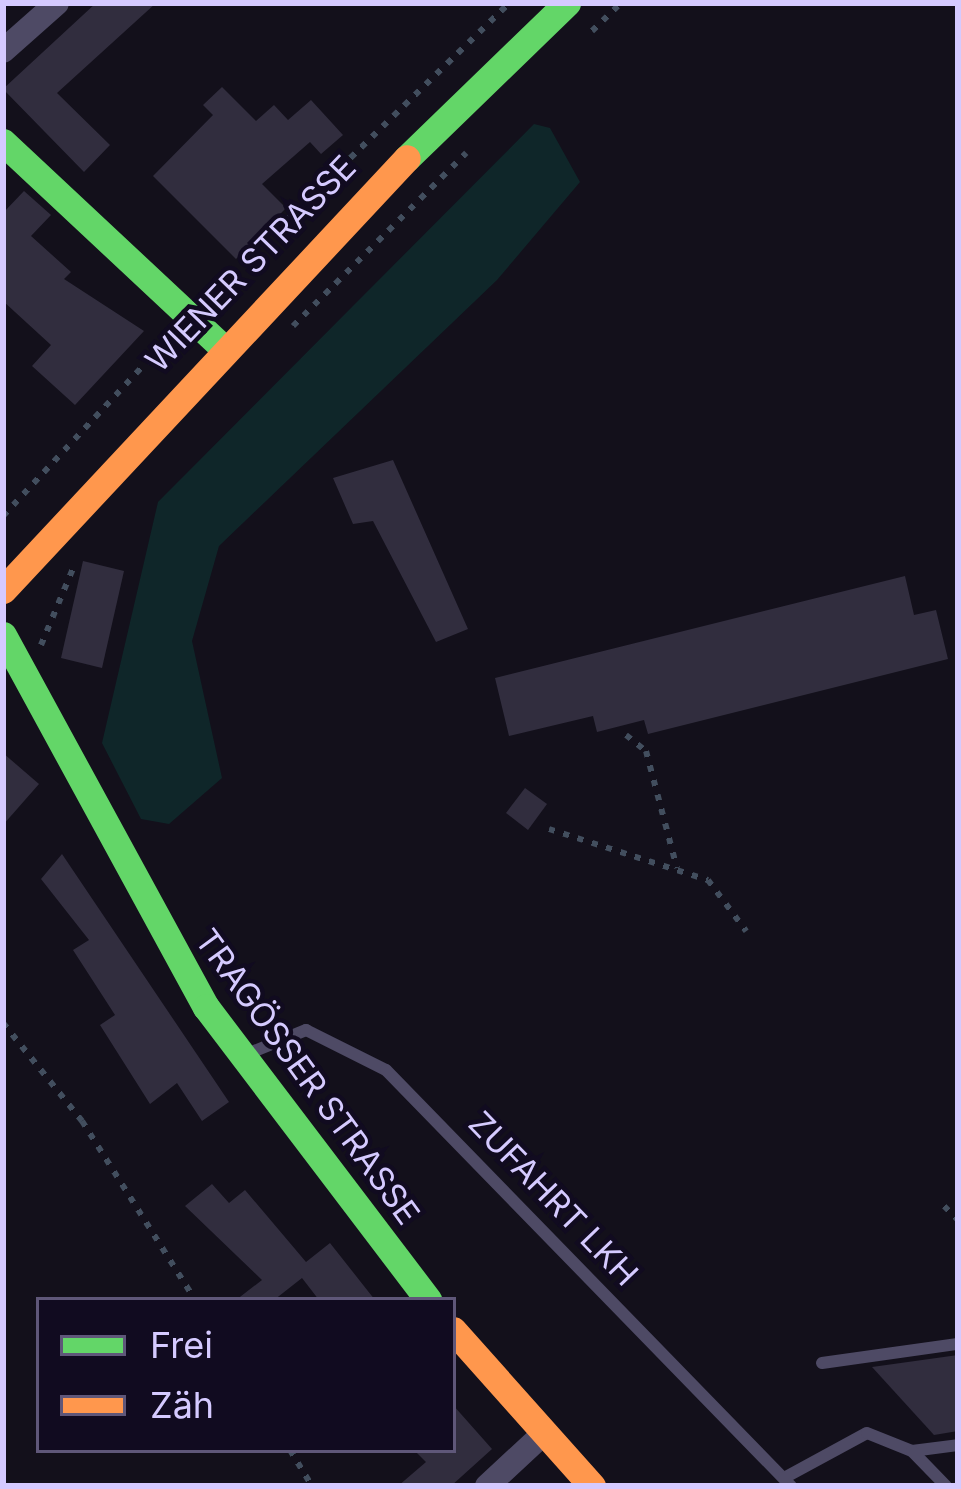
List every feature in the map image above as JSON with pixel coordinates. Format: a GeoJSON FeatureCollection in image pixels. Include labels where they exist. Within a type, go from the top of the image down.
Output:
{"type":"FeatureCollection","features":[{"type":"Feature","properties":{"kind":"main road","name":"WIENER STRASSE"},"geometry":{"type":"LineString","coordinates":[[3,590],[220,345],[567,3]]}},
{"type":"Feature","properties":{"kind":"main road"},"geometry":{"type":"LineString","coordinates":[[3,142],[220,345]]}},
{"type":"Feature","properties":{"kind":"main road","name":"TRAGÖSSER STRASSE"},"geometry":{"type":"LineString","coordinates":[[3,635],[110,848],[241,1058],[426,1297]]}},
{"type":"Feature","properties":{"kind":"main road"},"geometry":{"type":"LineString","coordinates":[[456,1334],[592,1486]]}},
{"type":"Feature","properties":{"kind":"street"},"geometry":{"type":"LineString","coordinates":[[3,51],[58,3]]}},
{"type":"Feature","properties":{"kind":"street"},"geometry":{"type":"LineString","coordinates":[[487,1486],[542,1435]]}},
{"type":"Feature","properties":{"kind":"lane","name":"ZUFAHRT LKH"},"geometry":{"type":"LineString","coordinates":[[241,1058],[306,1030],[386,1070],[788,1482]]}},
{"type":"Feature","properties":{"kind":"lane"},"geometry":{"type":"LineString","coordinates":[[822,1363],[958,1345]]}},
{"type":"Feature","properties":{"kind":"lane"},"geometry":{"type":"LineString","coordinates":[[788,1482],[867,1433],[912,1451],[946,1486]]}},
{"type":"Feature","properties":{"kind":"lane"},"geometry":{"type":"LineString","coordinates":[[912,1451],[958,1444]]}},
{"type":"Feature","properties":{"kind":"path"},"geometry":{"type":"LineString","coordinates":[[582,40],[621,3]]}},
{"type":"Feature","properties":{"kind":"path"},"geometry":{"type":"LineString","coordinates":[[285,333],[477,142]]}},
{"type":"Feature","properties":{"kind":"path"},"geometry":{"type":"LineString","coordinates":[[19,668],[49,637],[52,598],[79,559]]}},
{"type":"Feature","properties":{"kind":"path"},"geometry":{"type":"LineString","coordinates":[[626,735],[646,751],[677,868]]}},
{"type":"Feature","properties":{"kind":"path"},"geometry":{"type":"LineString","coordinates":[[549,830],[708,880],[746,931]]}},
{"type":"Feature","properties":{"kind":"path"},"geometry":{"type":"LineString","coordinates":[[3,1023],[82,1121],[193,1297]]}},
{"type":"Feature","properties":{"kind":"path"},"geometry":{"type":"LineString","coordinates":[[958,1205],[944,1206],[958,1220]]}},
{"type":"Feature","properties":{"kind":"path"},"geometry":{"type":"LineString","coordinates":[[292,1453],[312,1486]]}},
{"type":"Feature","properties":{"kind":"green space"},"geometry":{"type":"Polygon","coordinates":[[[534,124],[550,128],[580,182],[497,280],[219,546],[192,641],[222,778],[169,824],[141,819],[102,743],[158,502],[534,124]]]}},
{"type":"Feature","properties":{"kind":"building"},"geometry":{"type":"Polygon","coordinates":[[[96,3],[156,3],[57,93],[110,145],[84,172],[3,89],[96,3]]]}},
{"type":"Feature","properties":{"kind":"building"},"geometry":{"type":"Polygon","coordinates":[[[222,87],[256,121],[274,105],[288,120],[311,100],[343,135],[321,154],[310,142],[262,184],[286,208],[236,259],[153,176],[213,115],[203,105],[222,87]]]}},
{"type":"Feature","properties":{"kind":"building"},"geometry":{"type":"Polygon","coordinates":[[[24,191],[51,215],[31,236],[71,272],[64,279],[144,331],[75,405],[32,366],[51,345],[3,301],[3,213],[24,191]]]}},
{"type":"Feature","properties":{"kind":"building"},"geometry":{"type":"Polygon","coordinates":[[[393,460],[468,629],[436,642],[373,521],[353,524],[333,478],[393,460]]]}},
{"type":"Feature","properties":{"kind":"building"},"geometry":{"type":"Polygon","coordinates":[[[83,561],[124,571],[102,668],[61,658],[83,561]]]}},
{"type":"Feature","properties":{"kind":"building"},"geometry":{"type":"Polygon","coordinates":[[[905,576],[914,615],[936,610],[948,659],[648,734],[644,720],[597,732],[593,716],[509,736],[495,678],[905,576]]]}},
{"type":"Feature","properties":{"kind":"building"},"geometry":{"type":"Polygon","coordinates":[[[3,753],[39,784],[3,825],[3,753]]]}},
{"type":"Feature","properties":{"kind":"building"},"geometry":{"type":"Polygon","coordinates":[[[525,788],[547,804],[528,830],[506,813],[525,788]]]}},
{"type":"Feature","properties":{"kind":"building"},"geometry":{"type":"Polygon","coordinates":[[[62,854],[229,1102],[202,1121],[177,1083],[150,1104],[100,1025],[115,1015],[73,950],[89,940],[41,879],[62,854]]]}},
{"type":"Feature","properties":{"kind":"building"},"geometry":{"type":"Polygon","coordinates":[[[212,1184],[229,1203],[245,1190],[306,1262],[330,1243],[373,1297],[317,1297],[302,1278],[278,1297],[240,1297],[262,1280],[185,1206],[212,1184]]]}},
{"type":"Feature","properties":{"kind":"building"},"geometry":{"type":"Polygon","coordinates":[[[958,1355],[958,1431],[934,1435],[872,1367],[958,1355]]]}},
{"type":"Feature","properties":{"kind":"building"},"geometry":{"type":"Polygon","coordinates":[[[456,1408],[492,1449],[451,1486],[398,1486],[426,1462],[417,1453],[456,1453],[456,1408]]]}},
{"type":"Feature","properties":{"kind":"traffic: fast"},"geometry":{"type":"LineString","coordinates":[[407,158],[567,3]]}},
{"type":"Feature","properties":{"kind":"traffic: fast"},"geometry":{"type":"LineString","coordinates":[[3,142],[220,345]]}},
{"type":"Feature","properties":{"kind":"traffic: fast"},"geometry":{"type":"LineString","coordinates":[[3,635],[206,1007],[426,1297]]}},
{"type":"Feature","properties":{"kind":"traffic: slow"},"geometry":{"type":"LineString","coordinates":[[3,590],[407,158]]}},
{"type":"Feature","properties":{"kind":"traffic: slow"},"geometry":{"type":"LineString","coordinates":[[456,1333],[592,1486]]}}]}
